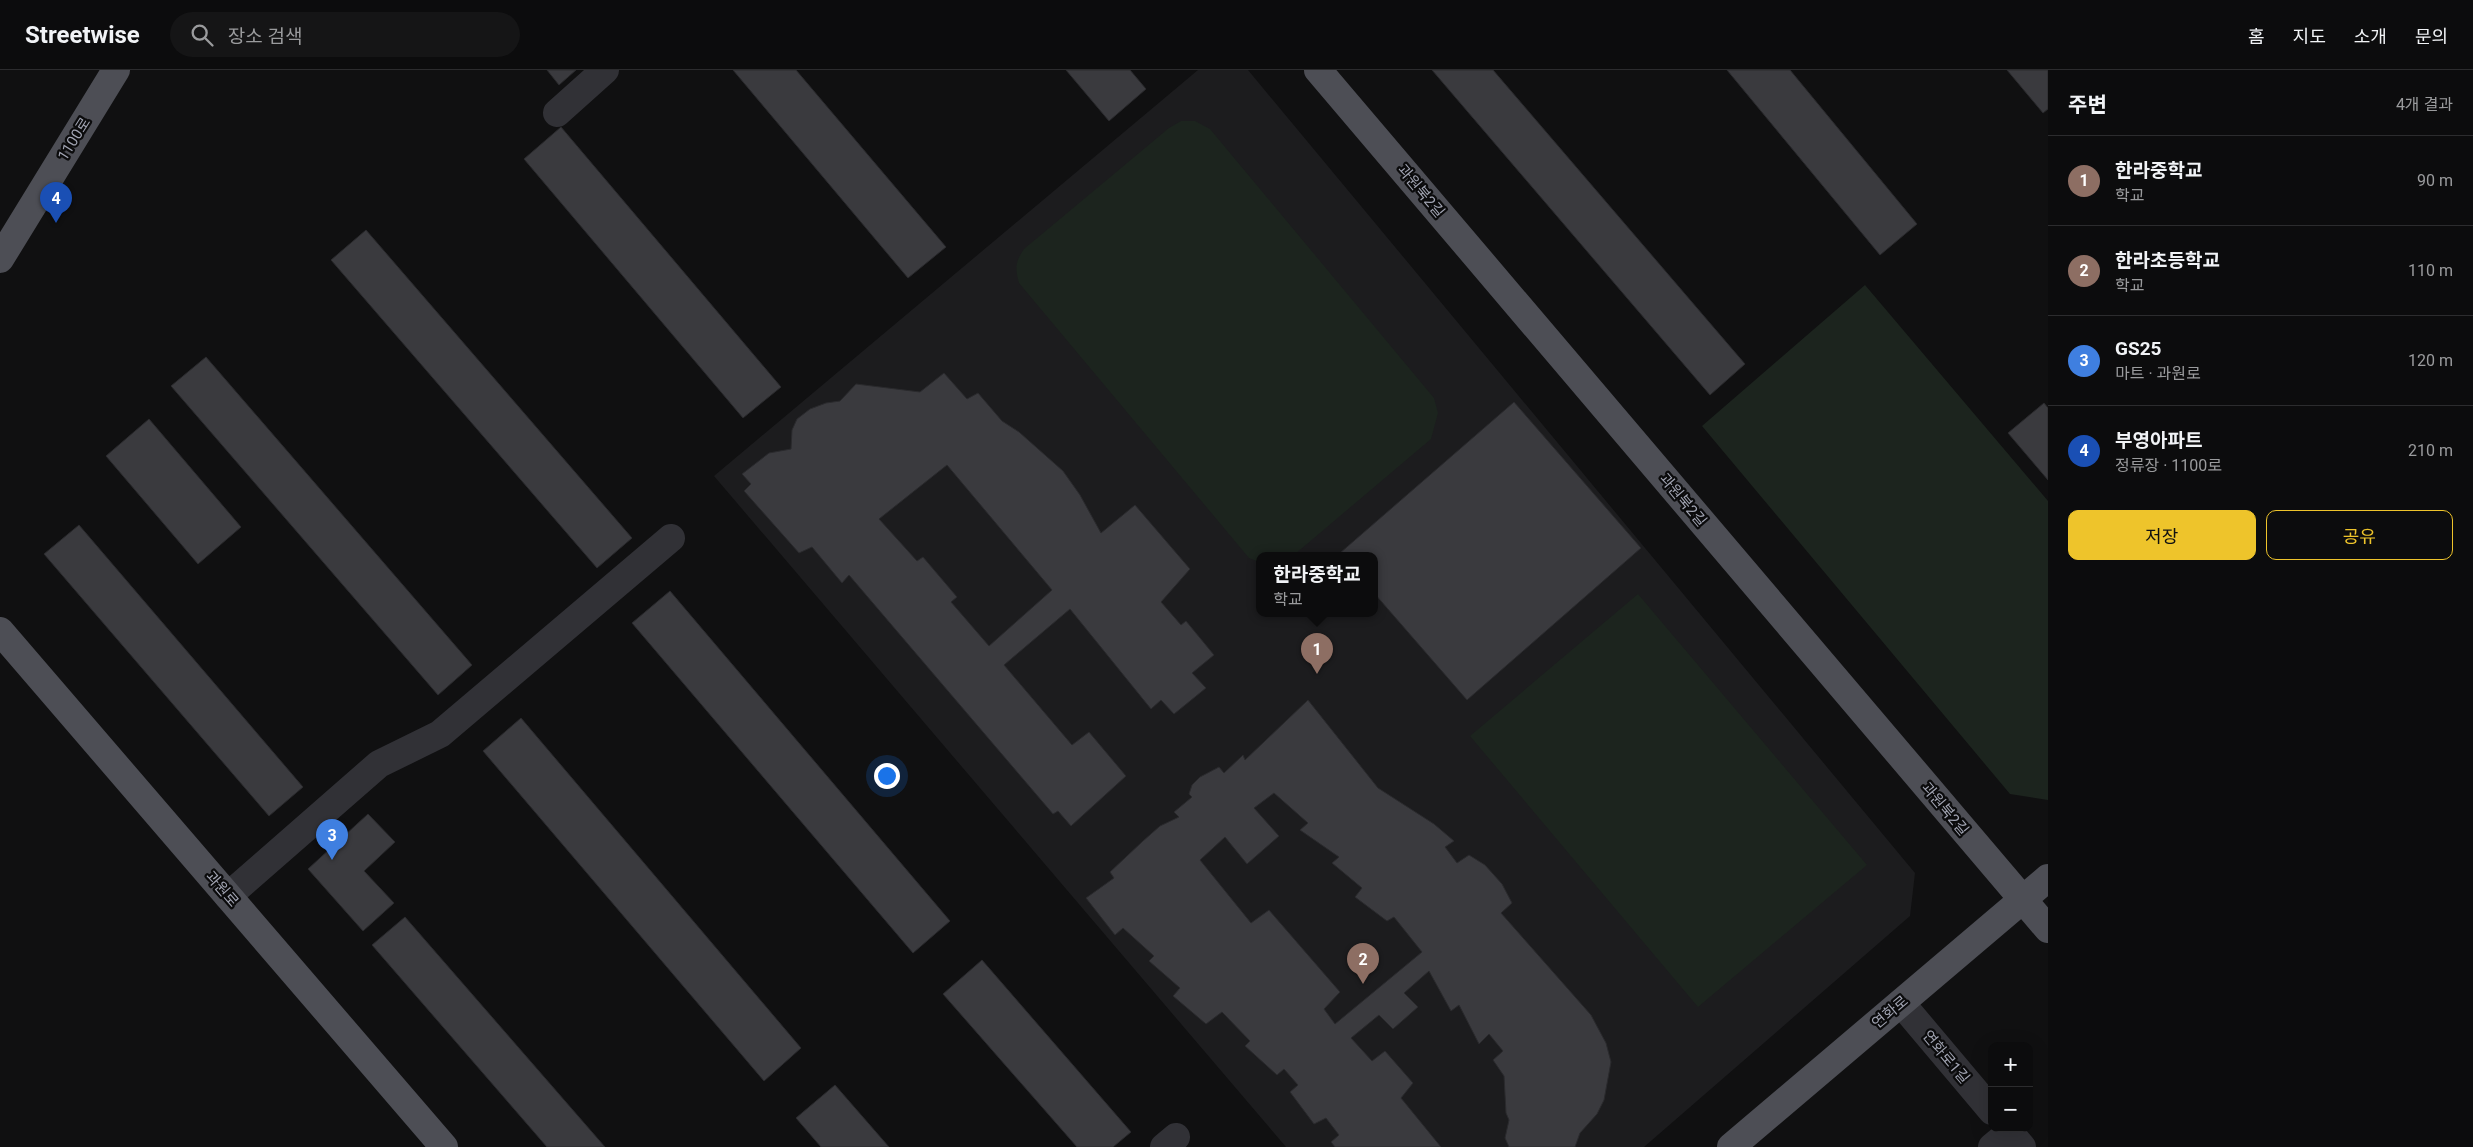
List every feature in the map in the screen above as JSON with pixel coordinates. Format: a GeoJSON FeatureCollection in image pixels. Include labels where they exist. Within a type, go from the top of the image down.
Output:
{"type":"FeatureCollection","features":[{"type":"Feature","properties":{"kind":"main road","name":"1100로"},"geometry":{"type":"LineString","coordinates":[[0,259],[116,70]]}},
{"type":"Feature","properties":{"kind":"main road","name":"과원북2길"},"geometry":{"type":"LineString","coordinates":[[1318,70],[2048,930]]}},
{"type":"Feature","properties":{"kind":"main road","name":"과원로"},"geometry":{"type":"LineString","coordinates":[[0,631],[444,1147]]}},
{"type":"Feature","properties":{"kind":"main road","name":"연화로"},"geometry":{"type":"LineString","coordinates":[[1731,1147],[2048,878]]}},
{"type":"Feature","properties":{"kind":"street"},"geometry":{"type":"LineString","coordinates":[[557,113],[605,70]]}},
{"type":"Feature","properties":{"kind":"street"},"geometry":{"type":"LineString","coordinates":[[228,896],[379,764],[440,734],[671,538]]}},
{"type":"Feature","properties":{"kind":"street","name":"연화로1길"},"geometry":{"type":"LineString","coordinates":[[1901,1003],[1988,1106]]}},
{"type":"Feature","properties":{"kind":"shaded area"},"geometry":{"type":"Polygon","coordinates":[[[1198,70],[1248,70],[1915,873],[1910,916],[1644,1147],[1286,1147],[714,476],[1198,70]]]}},
{"type":"Feature","properties":{"kind":"shaded area"},"geometry":{"type":"Polygon","coordinates":[[[1181,121],[1195,121],[1210,129],[1434,398],[1438,413],[1431,439],[1298,552],[1256,552],[1256,561],[1249,558],[1019,283],[1017,265],[1024,249],[1169,128],[1181,121]]]}},
{"type":"Feature","properties":{"kind":"shaded area"},"geometry":{"type":"Polygon","coordinates":[[[1865,285],[2048,501],[2048,800],[2010,794],[1702,426],[1865,285]]]}},
{"type":"Feature","properties":{"kind":"shaded area"},"geometry":{"type":"Polygon","coordinates":[[[1638,594],[1867,865],[1698,1007],[1470,736],[1638,594]]]}},
{"type":"Feature","properties":{"kind":"building"},"geometry":{"type":"Polygon","coordinates":[[[547,70],[576,70],[559,85],[547,70]]]}},
{"type":"Feature","properties":{"kind":"building"},"geometry":{"type":"Polygon","coordinates":[[[733,70],[796,70],[946,247],[908,278],[733,70]]]}},
{"type":"Feature","properties":{"kind":"building"},"geometry":{"type":"Polygon","coordinates":[[[1066,70],[1130,70],[1146,89],[1109,121],[1066,70]]]}},
{"type":"Feature","properties":{"kind":"building"},"geometry":{"type":"Polygon","coordinates":[[[1432,70],[1493,70],[1745,364],[1710,395],[1432,70]]]}},
{"type":"Feature","properties":{"kind":"building"},"geometry":{"type":"Polygon","coordinates":[[[1727,70],[1790,70],[1917,224],[1880,255],[1727,70]]]}},
{"type":"Feature","properties":{"kind":"building"},"geometry":{"type":"Polygon","coordinates":[[[2007,70],[2048,70],[2048,109],[2043,113],[2007,70]]]}},
{"type":"Feature","properties":{"kind":"building"},"geometry":{"type":"Polygon","coordinates":[[[561,127],[781,387],[743,418],[524,159],[561,127]]]}},
{"type":"Feature","properties":{"kind":"building"},"geometry":{"type":"Polygon","coordinates":[[[366,230],[632,538],[597,568],[331,260],[366,230]]]}},
{"type":"Feature","properties":{"kind":"building"},"geometry":{"type":"Polygon","coordinates":[[[206,357],[472,665],[438,695],[171,386],[206,357]]]}},
{"type":"Feature","properties":{"kind":"building"},"geometry":{"type":"Polygon","coordinates":[[[944,373],[967,399],[978,393],[1002,421],[1019,432],[1063,471],[1080,495],[1101,533],[1135,505],[1190,569],[1161,602],[1181,625],[1186,621],[1214,655],[1192,673],[1206,688],[1174,714],[1161,700],[1151,709],[1070,609],[1004,665],[1072,745],[1089,732],[1126,776],[1071,826],[1058,811],[1053,814],[849,575],[842,583],[812,547],[799,553],[744,491],[751,484],[742,474],[769,453],[791,449],[792,430],[797,419],[810,409],[826,403],[840,401],[856,384],[920,392],[944,373]],[[947,465],[879,519],[917,561],[923,557],[957,597],[951,602],[989,646],[1052,590],[947,465]]]}},
{"type":"Feature","properties":{"kind":"building"},"geometry":{"type":"Polygon","coordinates":[[[1514,402],[1641,548],[1467,700],[1378,598],[1378,552],[1341,552],[1514,402]]]}},
{"type":"Feature","properties":{"kind":"building"},"geometry":{"type":"Polygon","coordinates":[[[2044,403],[2048,408],[2048,480],[2008,433],[2044,403]]]}},
{"type":"Feature","properties":{"kind":"building"},"geometry":{"type":"Polygon","coordinates":[[[149,419],[241,527],[198,564],[106,456],[149,419]]]}},
{"type":"Feature","properties":{"kind":"building"},"geometry":{"type":"Polygon","coordinates":[[[79,525],[303,787],[269,816],[44,554],[79,525]]]}},
{"type":"Feature","properties":{"kind":"building"},"geometry":{"type":"Polygon","coordinates":[[[670,591],[950,921],[913,953],[632,623],[670,591]]]}},
{"type":"Feature","properties":{"kind":"building"},"geometry":{"type":"Polygon","coordinates":[[[1308,700],[1378,788],[1434,824],[1454,841],[1445,847],[1457,863],[1469,855],[1485,865],[1502,884],[1512,903],[1501,913],[1591,1015],[1606,1043],[1611,1062],[1604,1100],[1597,1114],[1580,1133],[1575,1147],[1509,1147],[1505,1138],[1509,1120],[1506,1113],[1504,1076],[1493,1060],[1503,1051],[1489,1034],[1479,1044],[1459,1005],[1451,1011],[1429,971],[1404,993],[1418,1007],[1393,1029],[1379,1015],[1351,1038],[1372,1061],[1385,1051],[1413,1083],[1401,1098],[1441,1147],[1335,1147],[1331,1142],[1339,1135],[1326,1118],[1314,1124],[1290,1092],[1298,1085],[1284,1069],[1277,1075],[1245,1046],[1250,1041],[1222,1012],[1206,1024],[1173,996],[1180,988],[1149,961],[1154,956],[1123,928],[1115,935],[1086,898],[1114,878],[1110,872],[1160,826],[1179,817],[1174,812],[1192,797],[1189,794],[1192,785],[1200,777],[1219,767],[1224,773],[1243,755],[1245,760],[1308,700]],[[1274,793],[1254,808],[1279,836],[1247,864],[1225,837],[1200,860],[1251,923],[1269,910],[1340,992],[1324,1009],[1335,1024],[1422,952],[1394,917],[1387,921],[1355,897],[1362,888],[1332,863],[1339,857],[1300,830],[1308,823],[1274,793]]]}},
{"type":"Feature","properties":{"kind":"building"},"geometry":{"type":"Polygon","coordinates":[[[521,718],[801,1048],[764,1081],[483,751],[521,718]]]}},
{"type":"Feature","properties":{"kind":"building"},"geometry":{"type":"Polygon","coordinates":[[[368,814],[395,842],[364,871],[394,903],[363,931],[308,869],[368,814]]]}},
{"type":"Feature","properties":{"kind":"building"},"geometry":{"type":"Polygon","coordinates":[[[405,917],[605,1147],[547,1147],[372,945],[405,917]]]}},
{"type":"Feature","properties":{"kind":"building"},"geometry":{"type":"Polygon","coordinates":[[[982,960],[1131,1132],[1113,1147],[1077,1147],[943,994],[982,960]]]}},
{"type":"Feature","properties":{"kind":"building"},"geometry":{"type":"Polygon","coordinates":[[[835,1085],[889,1147],[821,1147],[796,1118],[835,1085]]]}},
{"type":"Feature","properties":{"kind":"place","name":"부영아파트"},"geometry":{"type":"Point","coordinates":[56,223]}},
{"type":"Feature","properties":{"kind":"place","name":"한라중학교"},"geometry":{"type":"Point","coordinates":[1317,674]}},
{"type":"Feature","properties":{"kind":"place","name":"GS25"},"geometry":{"type":"Point","coordinates":[332,860]}},
{"type":"Feature","properties":{"kind":"place","name":"한라초등학교"},"geometry":{"type":"Point","coordinates":[1363,984]}}]}
